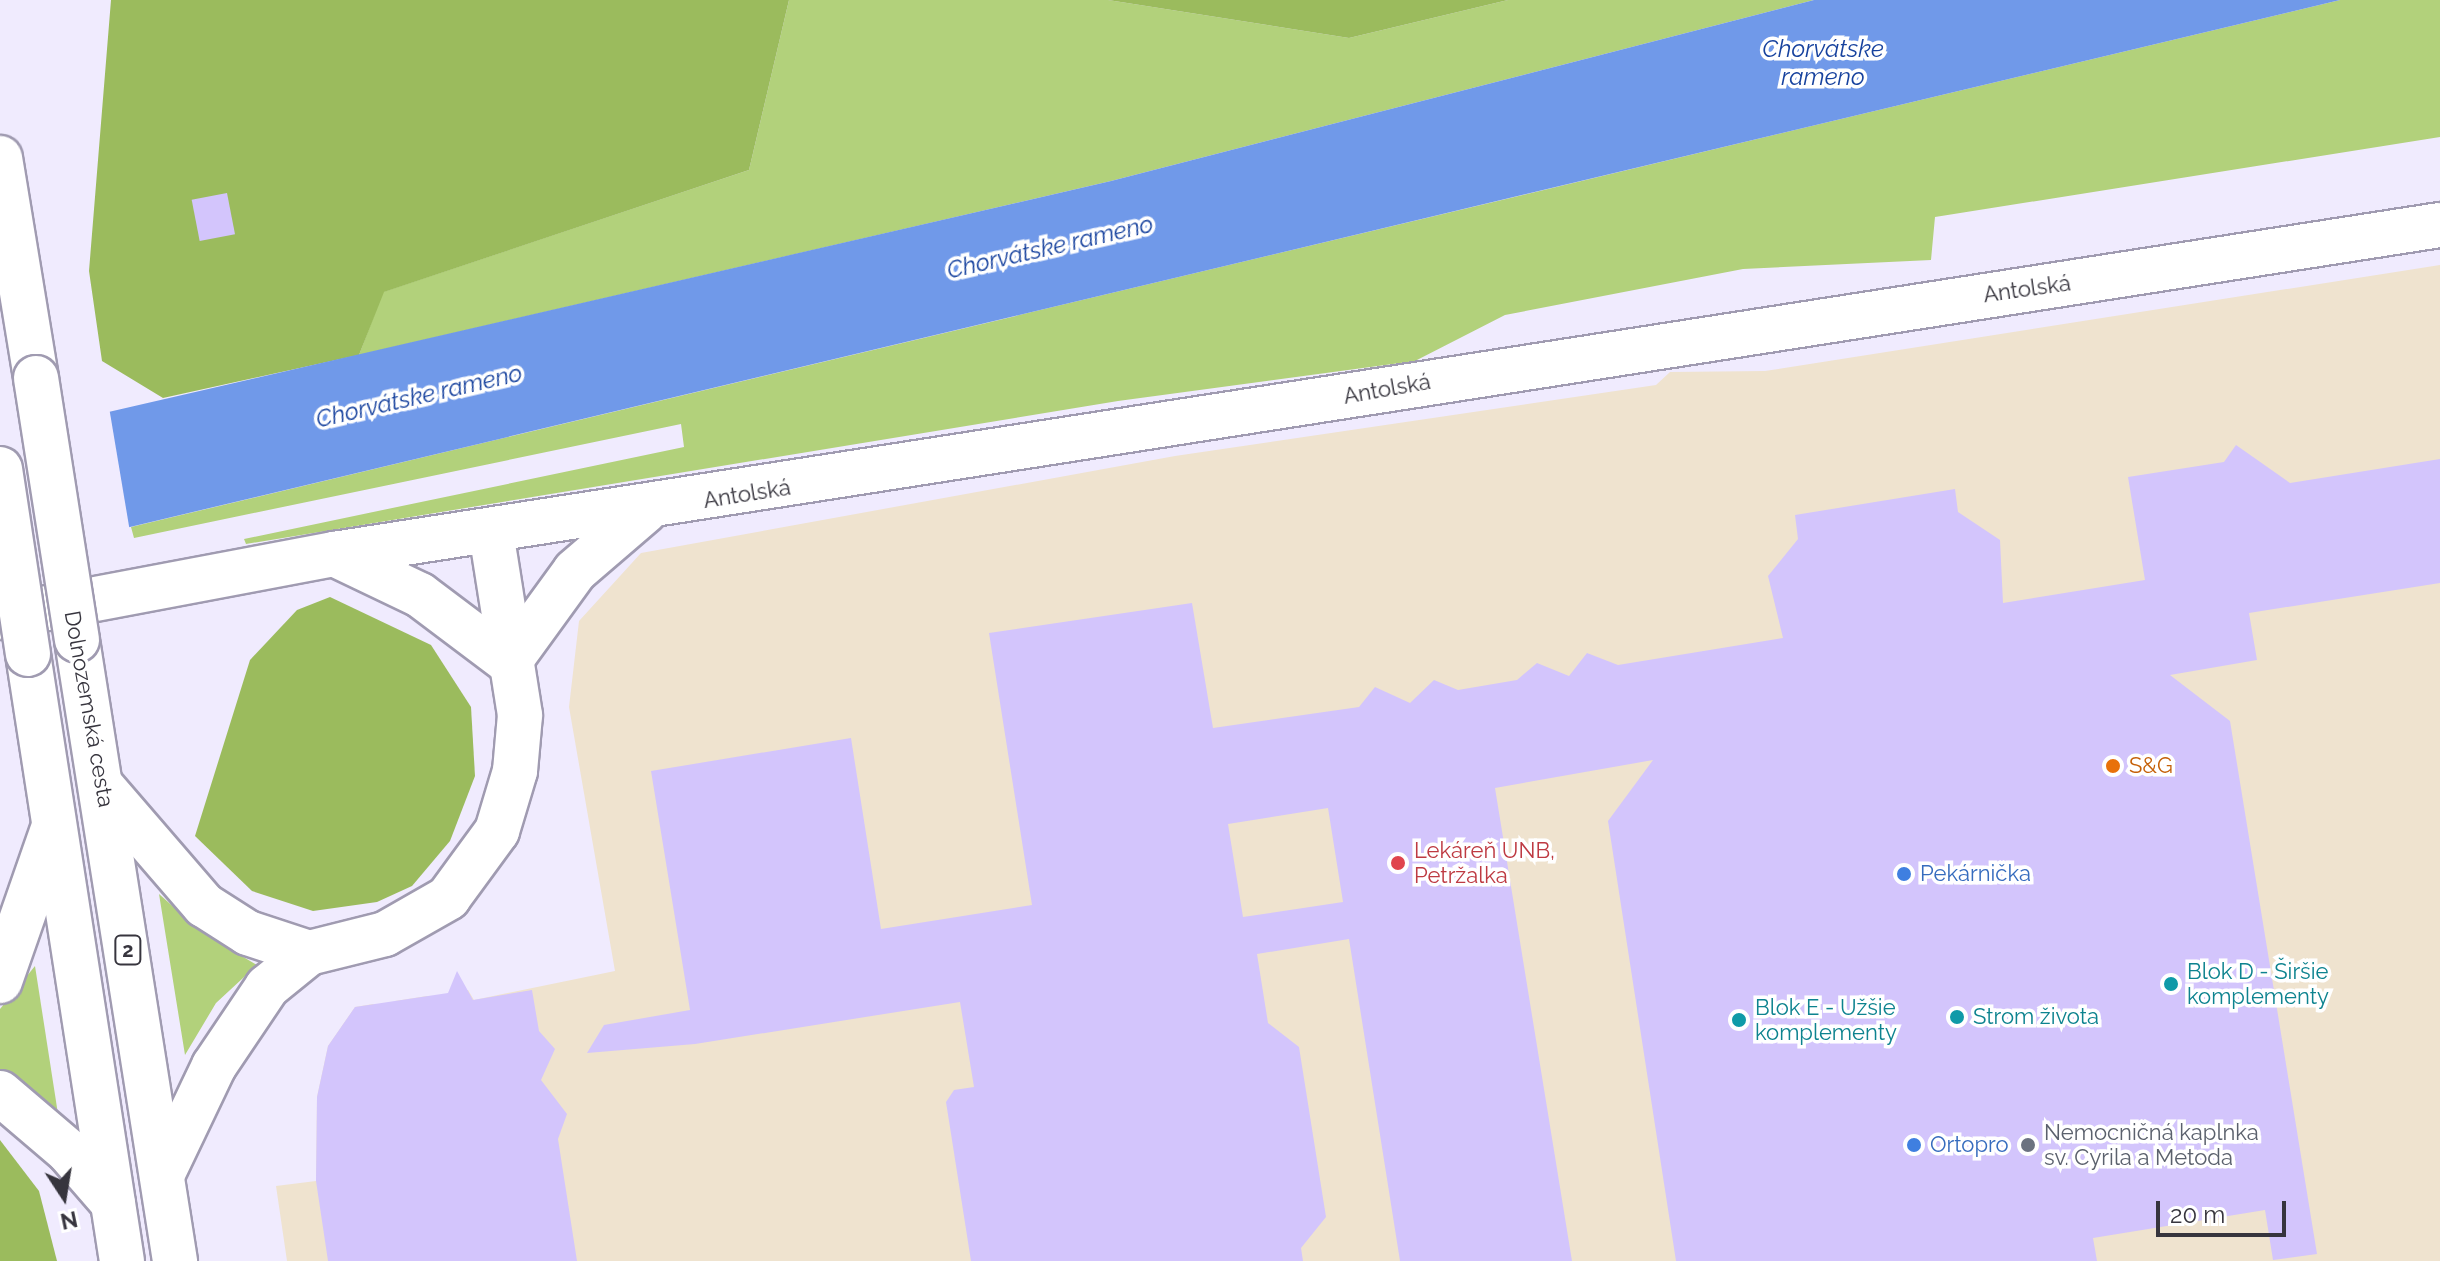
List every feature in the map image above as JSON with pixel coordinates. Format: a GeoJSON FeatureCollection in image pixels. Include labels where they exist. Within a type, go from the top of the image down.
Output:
{"type":"FeatureCollection","features":[{"type":"Feature","properties":{"kind":"street","name":"Dolnozemská cesta"},"geometry":{"type":"LineString","coordinates":[[0,158],[103,788],[175,1261]]}},
{"type":"Feature","properties":{"kind":"street","name":"Antolská"},"geometry":{"type":"LineString","coordinates":[[0,617],[334,554],[646,510],[1619,349],[2440,225]]}},
{"type":"Feature","properties":{"kind":"street"},"geometry":{"type":"LineString","coordinates":[[0,469],[53,829],[122,1261]]}},
{"type":"Feature","properties":{"kind":"street"},"geometry":{"type":"LineString","coordinates":[[509,662],[575,571],[646,510]]}},
{"type":"Feature","properties":{"kind":"street"},"geometry":{"type":"LineString","coordinates":[[162,1175],[232,1036],[267,987],[309,953],[358,943],[412,920],[448,898],[484,855],[506,807],[519,741],[491,532]]}},
{"type":"Feature","properties":{"kind":"street"},"geometry":{"type":"LineString","coordinates":[[334,554],[420,595],[509,662]]}},
{"type":"Feature","properties":{"kind":"street"},"geometry":{"type":"LineString","coordinates":[[103,788],[204,905],[248,933],[309,953]]}},
{"type":"Feature","properties":{"kind":"street"},"geometry":{"type":"LineString","coordinates":[[0,981],[53,829]]}},
{"type":"Feature","properties":{"kind":"street"},"geometry":{"type":"LineString","coordinates":[[0,1093],[69,1152],[113,1203]]}},
{"type":"Feature","properties":{"kind":"shaded area"},"geometry":{"type":"Polygon","coordinates":[[[2440,265],[2440,1261],[287,1261],[276,1186],[316,1181],[317,1097],[328,1046],[355,1007],[373,1004],[389,1013],[395,1001],[427,996],[442,1005],[448,993],[468,990],[474,1000],[615,971],[569,707],[579,621],[641,553],[1175,456],[1656,385],[1670,372],[1765,371],[2440,265]]]}},
{"type":"Feature","properties":{"kind":"green space"},"geometry":{"type":"Polygon","coordinates":[[[111,0],[789,0],[749,170],[384,292],[359,355],[163,398],[102,361],[89,271],[111,0]]]}},
{"type":"Feature","properties":{"kind":"green space"},"geometry":{"type":"Polygon","coordinates":[[[789,0],[1108,0],[1349,38],[1508,0],[1814,0],[1111,181],[359,355],[383,292],[749,170],[789,0]]]}},
{"type":"Feature","properties":{"kind":"green space"},"geometry":{"type":"Polygon","coordinates":[[[1108,0],[1508,0],[1349,38],[1108,0]]]}},
{"type":"Feature","properties":{"kind":"green space"},"geometry":{"type":"Polygon","coordinates":[[[2340,0],[2440,0],[2440,137],[1935,217],[1931,260],[1743,269],[1505,315],[1415,361],[1118,401],[246,544],[244,539],[684,447],[681,424],[134,538],[131,527],[2340,0]]]}},
{"type":"Feature","properties":{"kind":"green space"},"geometry":{"type":"Polygon","coordinates":[[[330,597],[431,645],[471,707],[475,776],[450,841],[412,886],[377,902],[313,911],[252,891],[195,836],[250,660],[297,610],[330,597]]]}},
{"type":"Feature","properties":{"kind":"green space"},"geometry":{"type":"Polygon","coordinates":[[[159,894],[203,933],[257,965],[216,1003],[185,1055],[159,894]]]}},
{"type":"Feature","properties":{"kind":"green space"},"geometry":{"type":"Polygon","coordinates":[[[35,966],[58,1114],[0,1069],[0,1009],[35,966]]]}},
{"type":"Feature","properties":{"kind":"green space"},"geometry":{"type":"Polygon","coordinates":[[[0,1140],[39,1191],[57,1261],[0,1261],[0,1140]]]}},
{"type":"Feature","properties":{"kind":"water","name":"Chorvátske rameno"},"geometry":{"type":"Polygon","coordinates":[[[1814,0],[2340,0],[0,558],[0,437],[1111,181],[1814,0]]]}},
{"type":"Feature","properties":{"kind":"pier"},"geometry":{"type":"Polygon","coordinates":[[[109,407],[130,532],[0,562],[0,433],[109,407]]]}},
{"type":"Feature","properties":{"kind":"building"},"geometry":{"type":"Polygon","coordinates":[[[227,193],[235,234],[200,241],[192,200],[227,193]]]}},
{"type":"Feature","properties":{"kind":"building"},"geometry":{"type":"Polygon","coordinates":[[[2236,445],[2290,483],[2440,459],[2440,583],[2249,613],[2257,660],[2170,675],[2230,721],[2317,1254],[2273,1260],[2265,1210],[2093,1238],[2097,1261],[1676,1261],[1608,821],[1653,760],[1495,788],[1572,1261],[1400,1261],[1349,939],[1257,954],[1268,1023],[1299,1047],[1326,1217],[1301,1248],[1303,1261],[971,1261],[946,1102],[954,1090],[974,1087],[960,1002],[695,1044],[587,1053],[604,1025],[690,1010],[651,771],[851,738],[881,929],[1032,905],[989,633],[1192,603],[1213,728],[1359,707],[1375,687],[1410,703],[1434,680],[1458,690],[1517,680],[1537,663],[1569,676],[1587,653],[1618,665],[1783,638],[1768,576],[1798,539],[1795,515],[1955,489],[1958,512],[2000,540],[2003,603],[2145,580],[2128,477],[2224,462],[2236,445]],[[1328,808],[1228,824],[1243,917],[1343,902],[1328,808]]]}},
{"type":"Feature","properties":{"kind":"building"},"geometry":{"type":"Polygon","coordinates":[[[457,971],[473,1000],[532,990],[539,1031],[555,1049],[541,1080],[567,1114],[558,1139],[577,1261],[328,1261],[316,1181],[317,1097],[328,1046],[355,1007],[448,993],[457,971]]]}},
{"type":"Feature","properties":{"kind":"place","name":"S&G"},"geometry":{"type":"Point","coordinates":[2113,766]}},
{"type":"Feature","properties":{"kind":"place","name":"Lekáreň UNB, Petržalka"},"geometry":{"type":"Point","coordinates":[1398,863]}},
{"type":"Feature","properties":{"kind":"place","name":"Pekárnička"},"geometry":{"type":"Point","coordinates":[1904,874]}},
{"type":"Feature","properties":{"kind":"place","name":"Blok D - Širšie komplementy"},"geometry":{"type":"Point","coordinates":[2171,984]}},
{"type":"Feature","properties":{"kind":"place","name":"Strom života"},"geometry":{"type":"Point","coordinates":[1957,1017]}},
{"type":"Feature","properties":{"kind":"place","name":"Blok E - Užšie komplementy"},"geometry":{"type":"Point","coordinates":[1739,1020]}},
{"type":"Feature","properties":{"kind":"place","name":"Ortopro"},"geometry":{"type":"Point","coordinates":[1914,1145]}},
{"type":"Feature","properties":{"kind":"place","name":"Nemocničná kaplnka sv. Cyrila a Metoda"},"geometry":{"type":"Point","coordinates":[2028,1145]}}]}
